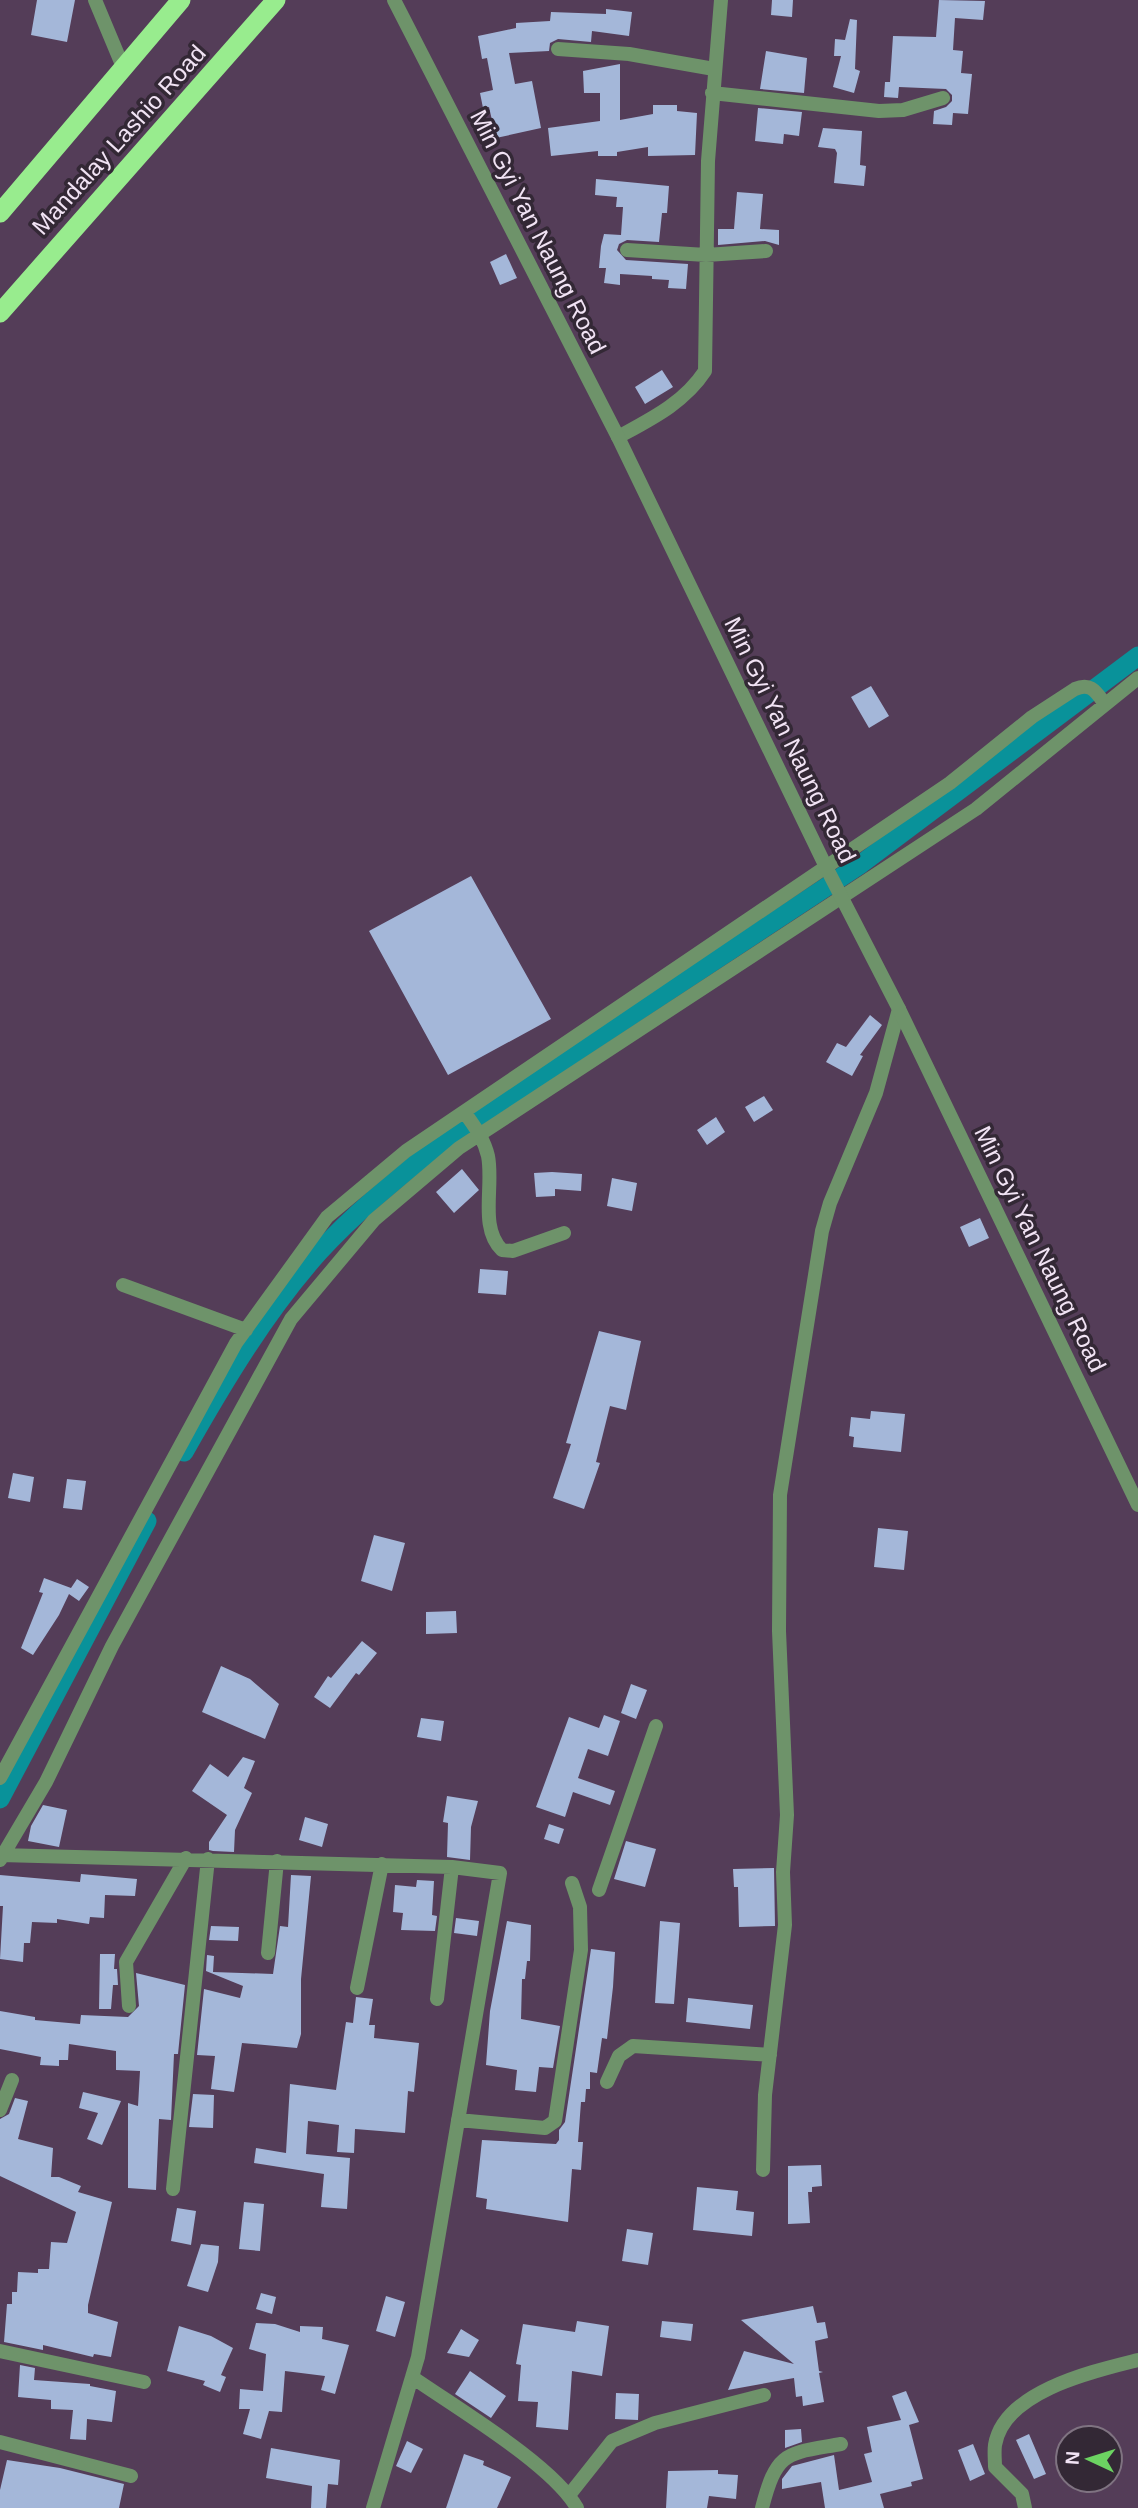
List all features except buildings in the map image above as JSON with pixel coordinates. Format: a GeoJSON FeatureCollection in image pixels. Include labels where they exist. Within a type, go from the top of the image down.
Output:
{"type":"FeatureCollection","features":[{"type":"Feature","properties":{"kind":"highway"},"geometry":{"type":"LineString","coordinates":[[0,213],[181,0]]}},
{"type":"Feature","properties":{"kind":"highway","name":"Mandalay Lashio Road"},"geometry":{"type":"LineString","coordinates":[[0,313],[276,0]]}},
{"type":"Feature","properties":{"kind":"street"},"geometry":{"type":"LineString","coordinates":[[95,0],[123,67]]}},
{"type":"Feature","properties":{"kind":"street","name":"Min Gyi Yan Naung Road"},"geometry":{"type":"LineString","coordinates":[[394,0],[618,437],[1138,1504]]}},
{"type":"Feature","properties":{"kind":"street"},"geometry":{"type":"LineString","coordinates":[[618,437],[664,412],[694,388],[705,371],[712,93],[721,0]]}},
{"type":"Feature","properties":{"kind":"street"},"geometry":{"type":"LineString","coordinates":[[558,49],[629,54],[714,68]]}},
{"type":"Feature","properties":{"kind":"street"},"geometry":{"type":"LineString","coordinates":[[712,93],[879,111],[903,110],[943,98]]}},
{"type":"Feature","properties":{"kind":"street"},"geometry":{"type":"LineString","coordinates":[[627,250],[706,255],[766,251]]}},
{"type":"Feature","properties":{"kind":"street"},"geometry":{"type":"LineString","coordinates":[[0,1778],[246,1330],[327,1217],[406,1151],[473,1125],[976,809],[1099,696],[1138,678]]}},
{"type":"Feature","properties":{"kind":"street"},"geometry":{"type":"LineString","coordinates":[[1,1857],[46,1782],[112,1646],[291,1319],[374,1220],[459,1148],[473,1125],[528,1067],[828,871],[950,783],[1032,717],[1075,689],[1083,685],[1099,696]]}},
{"type":"Feature","properties":{"kind":"street"},"geometry":{"type":"LineString","coordinates":[[763,2170],[765,2095],[785,1925],[783,1872],[787,1815],[779,1617],[780,1495],[822,1231],[830,1203],[876,1093],[899,1009]]}},
{"type":"Feature","properties":{"kind":"street"},"geometry":{"type":"LineString","coordinates":[[473,1125],[488,1157],[490,1229],[494,1242],[502,1250],[513,1251],[564,1233]]}},
{"type":"Feature","properties":{"kind":"street"},"geometry":{"type":"LineString","coordinates":[[123,1284],[246,1330]]}},
{"type":"Feature","properties":{"kind":"street"},"geometry":{"type":"LineString","coordinates":[[600,1890],[656,1726]]}},
{"type":"Feature","properties":{"kind":"street"},"geometry":{"type":"LineString","coordinates":[[1,1857],[187,1858],[382,1864],[452,1867],[500,1873],[412,2377],[373,2508]]}},
{"type":"Feature","properties":{"kind":"street"},"geometry":{"type":"LineString","coordinates":[[129,2006],[125,1962],[187,1858]]}},
{"type":"Feature","properties":{"kind":"street"},"geometry":{"type":"LineString","coordinates":[[173,2189],[208,1859]]}},
{"type":"Feature","properties":{"kind":"street"},"geometry":{"type":"LineString","coordinates":[[268,1952],[277,1861]]}},
{"type":"Feature","properties":{"kind":"street"},"geometry":{"type":"LineString","coordinates":[[357,1988],[382,1864]]}},
{"type":"Feature","properties":{"kind":"street"},"geometry":{"type":"LineString","coordinates":[[436,1999],[452,1867]]}},
{"type":"Feature","properties":{"kind":"street"},"geometry":{"type":"LineString","coordinates":[[458,2120],[545,2128],[555,2121],[581,1950],[580,1907],[572,1883]]}},
{"type":"Feature","properties":{"kind":"street"},"geometry":{"type":"LineString","coordinates":[[607,2082],[619,2056],[634,2046],[770,2055]]}},
{"type":"Feature","properties":{"kind":"street"},"geometry":{"type":"LineString","coordinates":[[0,2110],[12,2080]]}},
{"type":"Feature","properties":{"kind":"street"},"geometry":{"type":"LineString","coordinates":[[0,2351],[144,2382]]}},
{"type":"Feature","properties":{"kind":"street"},"geometry":{"type":"LineString","coordinates":[[1025,2508],[1022,2494],[995,2467],[995,2444],[1005,2421],[1034,2396],[1069,2379],[1138,2360]]}},
{"type":"Feature","properties":{"kind":"street"},"geometry":{"type":"LineString","coordinates":[[412,2377],[496,2435],[570,2494],[577,2508]]}},
{"type":"Feature","properties":{"kind":"street"},"geometry":{"type":"LineString","coordinates":[[570,2494],[612,2441],[655,2423],[764,2395]]}},
{"type":"Feature","properties":{"kind":"street"},"geometry":{"type":"LineString","coordinates":[[0,2442],[131,2476]]}},
{"type":"Feature","properties":{"kind":"street"},"geometry":{"type":"LineString","coordinates":[[762,2508],[776,2464],[793,2453],[842,2444]]}},
{"type":"Feature","properties":{"kind":"waterway"},"geometry":{"type":"LineString","coordinates":[[184,1452],[246,1348],[281,1298],[350,1220],[401,1176],[452,1134],[861,864],[1138,656]]}},
{"type":"Feature","properties":{"kind":"waterway"},"geometry":{"type":"LineString","coordinates":[[0,1799],[147,1521]]}}]}
